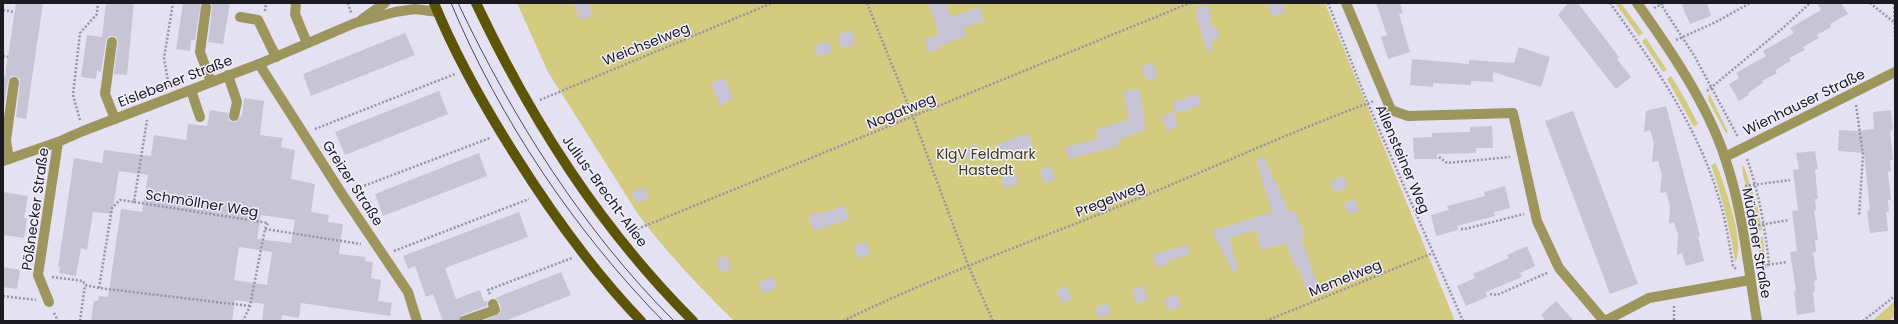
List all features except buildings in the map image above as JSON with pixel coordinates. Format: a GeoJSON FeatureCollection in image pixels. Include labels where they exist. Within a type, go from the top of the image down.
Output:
{"type":"FeatureCollection","features":[{"type":"Feature","properties":{"kind":"main road","name":"Julius-Brecht-Allee"},"geometry":{"type":"LineString","coordinates":[[476,3],[502,57],[568,169],[618,237],[663,291],[693,321]]}},
{"type":"Feature","properties":{"kind":"main road"},"geometry":{"type":"LineString","coordinates":[[436,7],[465,70],[502,134],[541,195],[583,254],[641,321]]}},
{"type":"Feature","properties":{"kind":"street"},"geometry":{"type":"LineString","coordinates":[[296,3],[294,14],[307,43]]}},
{"type":"Feature","properties":{"kind":"street","name":"Eislebener Straße"},"geometry":{"type":"LineString","coordinates":[[355,23],[385,3]]}},
{"type":"Feature","properties":{"kind":"street"},"geometry":{"type":"LineString","coordinates":[[1346,3],[1391,110],[1408,116],[1513,113],[1521,156],[1537,221],[1559,268],[1605,321],[1649,298],[1750,280]]}},
{"type":"Feature","properties":{"kind":"street","name":"Müdener Straße"},"geometry":{"type":"LineString","coordinates":[[1636,3],[1699,98],[1725,157],[1743,227],[1757,321]]}},
{"type":"Feature","properties":{"kind":"street"},"geometry":{"type":"LineString","coordinates":[[206,7],[200,52],[211,82]]}},
{"type":"Feature","properties":{"kind":"street","name":"Eislebener Straße"},"geometry":{"type":"LineString","coordinates":[[6,160],[58,142],[83,131],[259,64],[355,23],[395,12],[436,7]]}},
{"type":"Feature","properties":{"kind":"street"},"geometry":{"type":"LineString","coordinates":[[240,17],[258,20],[276,57]]}},
{"type":"Feature","properties":{"kind":"street"},"geometry":{"type":"LineString","coordinates":[[112,42],[105,94],[115,119]]}},
{"type":"Feature","properties":{"kind":"street","name":"Greizer Straße"},"geometry":{"type":"LineString","coordinates":[[259,64],[342,194],[408,292],[417,321]]}},
{"type":"Feature","properties":{"kind":"street","name":"Wienhauser Straße"},"geometry":{"type":"LineString","coordinates":[[1725,157],[1895,72]]}},
{"type":"Feature","properties":{"kind":"street"},"geometry":{"type":"LineString","coordinates":[[228,75],[237,102],[234,116]]}},
{"type":"Feature","properties":{"kind":"street"},"geometry":{"type":"LineString","coordinates":[[6,160],[6,140],[14,82]]}},
{"type":"Feature","properties":{"kind":"street"},"geometry":{"type":"LineString","coordinates":[[191,90],[200,116]]}},
{"type":"Feature","properties":{"kind":"street","name":"Pößnecker Straße"},"geometry":{"type":"LineString","coordinates":[[49,302],[38,275],[58,142]]}},
{"type":"Feature","properties":{"kind":"street"},"geometry":{"type":"LineString","coordinates":[[464,321],[495,310],[493,304]]}},
{"type":"Feature","properties":{"kind":"path"},"geometry":{"type":"LineString","coordinates":[[83,131],[73,95],[80,33],[96,14],[98,3]]}},
{"type":"Feature","properties":{"kind":"path"},"geometry":{"type":"LineString","coordinates":[[171,97],[164,58],[173,3]]}},
{"type":"Feature","properties":{"kind":"path","name":"Weichselweg"},"geometry":{"type":"LineString","coordinates":[[529,105],[772,3]]}},
{"type":"Feature","properties":{"kind":"path"},"geometry":{"type":"LineString","coordinates":[[867,3],[913,117],[968,265],[992,321]]}},
{"type":"Feature","properties":{"kind":"path","name":"Nogatweg"},"geometry":{"type":"LineString","coordinates":[[618,237],[1190,3]]}},
{"type":"Feature","properties":{"kind":"path","name":"Allensteiner Weg"},"geometry":{"type":"LineString","coordinates":[[1328,3],[1368,104],[1463,321]]}},
{"type":"Feature","properties":{"kind":"path"},"geometry":{"type":"LineString","coordinates":[[1610,3],[1662,77],[1692,131],[1717,192],[1733,266],[1750,280],[1770,264]]}},
{"type":"Feature","properties":{"kind":"path"},"geometry":{"type":"LineString","coordinates":[[1660,3],[1683,37],[1712,87],[1743,147],[1756,185],[1765,224],[1770,264]]}},
{"type":"Feature","properties":{"kind":"path"},"geometry":{"type":"LineString","coordinates":[[1664,45],[1716,22],[1750,3]]}},
{"type":"Feature","properties":{"kind":"path"},"geometry":{"type":"LineString","coordinates":[[1699,98],[1783,28],[1810,3]]}},
{"type":"Feature","properties":{"kind":"path"},"geometry":{"type":"LineString","coordinates":[[1870,3],[1895,23]]}},
{"type":"Feature","properties":{"kind":"path"},"geometry":{"type":"LineString","coordinates":[[1894,3],[1895,39]]}},
{"type":"Feature","properties":{"kind":"path"},"geometry":{"type":"LineString","coordinates":[[3,10],[14,12]]}},
{"type":"Feature","properties":{"kind":"path"},"geometry":{"type":"LineString","coordinates":[[3,56],[8,57]]}},
{"type":"Feature","properties":{"kind":"path"},"geometry":{"type":"LineString","coordinates":[[304,134],[465,70]]}},
{"type":"Feature","properties":{"kind":"path"},"geometry":{"type":"LineString","coordinates":[[1855,93],[1863,155],[1859,216]]}},
{"type":"Feature","properties":{"kind":"path","name":"Pregelweg"},"geometry":{"type":"LineString","coordinates":[[843,321],[892,297],[968,265],[1124,204],[1386,97]]}},
{"type":"Feature","properties":{"kind":"path","name":"Schmöllner Weg"},"geometry":{"type":"LineString","coordinates":[[134,202],[150,106]]}},
{"type":"Feature","properties":{"kind":"path"},"geometry":{"type":"LineString","coordinates":[[342,194],[502,134]]}},
{"type":"Feature","properties":{"kind":"path"},"geometry":{"type":"LineString","coordinates":[[1439,157],[1447,163],[1521,156]]}},
{"type":"Feature","properties":{"kind":"path"},"geometry":{"type":"LineString","coordinates":[[1733,188],[1790,180]]}},
{"type":"Feature","properties":{"kind":"path"},"geometry":{"type":"LineString","coordinates":[[384,256],[541,195]]}},
{"type":"Feature","properties":{"kind":"path","name":"Schmöllner Weg"},"geometry":{"type":"LineString","coordinates":[[99,288],[112,208],[120,200],[268,223],[265,229],[378,247]]}},
{"type":"Feature","properties":{"kind":"path"},"geometry":{"type":"LineString","coordinates":[[1461,228],[1465,229],[1534,212]]}},
{"type":"Feature","properties":{"kind":"path"},"geometry":{"type":"LineString","coordinates":[[1743,227],[1789,220]]}},
{"type":"Feature","properties":{"kind":"path"},"geometry":{"type":"LineString","coordinates":[[243,321],[250,306],[265,229]]}},
{"type":"Feature","properties":{"kind":"path","name":"Memelweg"},"geometry":{"type":"LineString","coordinates":[[1266,321],[1433,252]]}},
{"type":"Feature","properties":{"kind":"path"},"geometry":{"type":"LineString","coordinates":[[493,304],[488,290],[583,254]]}},
{"type":"Feature","properties":{"kind":"path"},"geometry":{"type":"LineString","coordinates":[[1748,267],[1787,262]]}},
{"type":"Feature","properties":{"kind":"path"},"geometry":{"type":"LineString","coordinates":[[1490,294],[1496,295],[1559,268]]}},
{"type":"Feature","properties":{"kind":"path"},"geometry":{"type":"LineString","coordinates":[[38,275],[83,282],[85,285],[99,288],[250,306]]}},
{"type":"Feature","properties":{"kind":"path"},"geometry":{"type":"LineString","coordinates":[[80,321],[85,285]]}},
{"type":"Feature","properties":{"kind":"path"},"geometry":{"type":"LineString","coordinates":[[3,296],[49,302]]}},
{"type":"Feature","properties":{"kind":"path"},"geometry":{"type":"LineString","coordinates":[[1863,321],[1895,296]]}},
{"type":"Feature","properties":{"kind":"green space","name":"KlgV Feldmark Hastedt"},"geometry":{"type":"Polygon","coordinates":[[[517,3],[1325,3],[1455,321],[734,321],[684,269],[638,214],[548,72],[517,3]]]}},
{"type":"Feature","properties":{"kind":"green space"},"geometry":{"type":"Polygon","coordinates":[[[1615,3],[1621,3],[1643,33],[1639,36],[1615,3]]]}},
{"type":"Feature","properties":{"kind":"green space"},"geometry":{"type":"Polygon","coordinates":[[[1646,38],[1667,70],[1663,72],[1642,41],[1646,38]]]}},
{"type":"Feature","properties":{"kind":"green space"},"geometry":{"type":"Polygon","coordinates":[[[1671,76],[1698,124],[1694,127],[1667,79],[1671,76]]]}},
{"type":"Feature","properties":{"kind":"green space"},"geometry":{"type":"Polygon","coordinates":[[[1709,93],[1728,132],[1726,133],[1708,100],[1709,93]]]}},
{"type":"Feature","properties":{"kind":"green space"},"geometry":{"type":"Polygon","coordinates":[[[1716,163],[1733,213],[1736,228],[1738,254],[1735,262],[1731,237],[1719,189],[1711,165],[1716,163]]]}},
{"type":"Feature","properties":{"kind":"green space"},"geometry":{"type":"Polygon","coordinates":[[[1742,166],[1744,166],[1757,205],[1762,230],[1757,231],[1742,166]]]}},
{"type":"Feature","properties":{"kind":"green space"},"geometry":{"type":"Polygon","coordinates":[[[1763,237],[1765,263],[1760,264],[1758,238],[1763,237]]]}},
{"type":"Feature","properties":{"kind":"green space"},"geometry":{"type":"Polygon","coordinates":[[[1895,301],[1895,316],[1889,321],[1872,321],[1895,301]]]}},
{"type":"Feature","properties":{"kind":"tram line"},"geometry":{"type":"LineString","coordinates":[[451,3],[492,89],[542,172],[570,212],[600,250],[663,321]]}},
{"type":"Feature","properties":{"kind":"tram line"},"geometry":{"type":"LineString","coordinates":[[458,3],[502,89],[552,171],[580,211],[610,249],[641,286],[674,321]]}}]}
